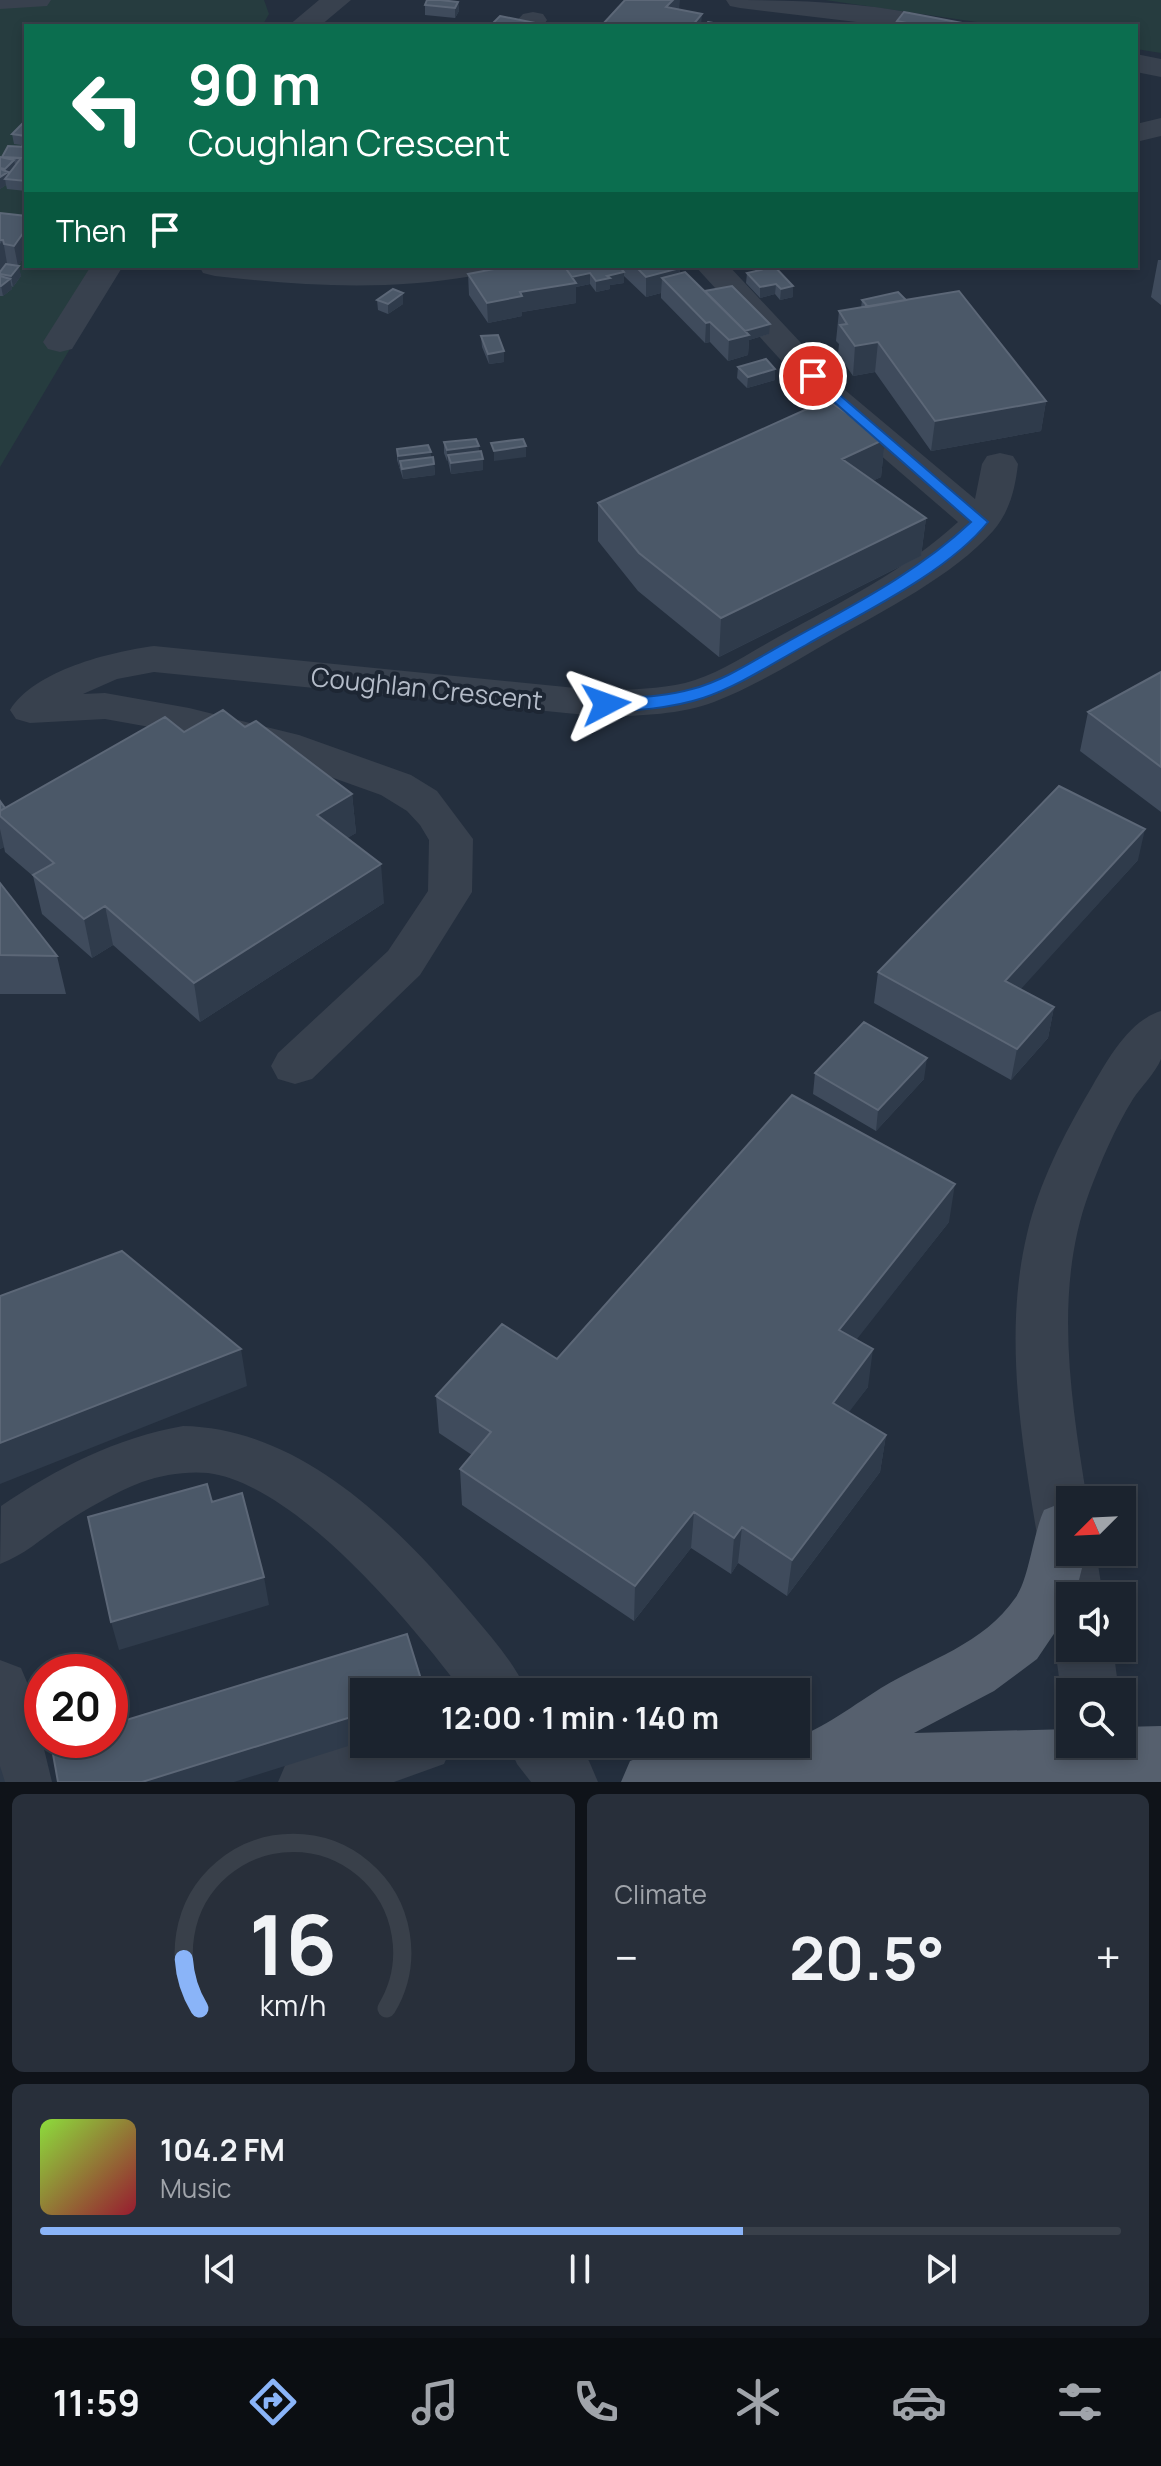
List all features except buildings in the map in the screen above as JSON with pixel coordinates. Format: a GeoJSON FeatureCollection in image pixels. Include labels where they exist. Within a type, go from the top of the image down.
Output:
{"type":"FeatureCollection","features":[{"type":"Feature","properties":{"kind":"main road"},"geometry":{"type":"LineString","coordinates":[[811,1764],[911,1702],[973,1672],[1017,1640],[1044,1605],[1056,1558]]}},
{"type":"Feature","properties":{"kind":"main road"},"geometry":{"type":"LineString","coordinates":[[651,1782],[811,1764],[1101,1761],[1161,1755]]}},
{"type":"Feature","properties":{"kind":"street"},"geometry":{"type":"LineString","coordinates":[[0,1],[37,0]]}},
{"type":"Feature","properties":{"kind":"street"},"geometry":{"type":"LineString","coordinates":[[305,24],[337,0]]}},
{"type":"Feature","properties":{"kind":"street"},"geometry":{"type":"LineString","coordinates":[[740,0],[882,16],[924,24]]}},
{"type":"Feature","properties":{"kind":"street"},"geometry":{"type":"LineString","coordinates":[[1138,63],[1161,68]]}},
{"type":"Feature","properties":{"kind":"street"},"geometry":{"type":"LineString","coordinates":[[60,342],[106,268]]}},
{"type":"Feature","properties":{"kind":"street"},"geometry":{"type":"LineString","coordinates":[[226,268],[354,291],[384,279],[459,268]]}},
{"type":"Feature","properties":{"kind":"street"},"geometry":{"type":"LineString","coordinates":[[713,268],[833,397],[980,522]]}},
{"type":"Feature","properties":{"kind":"street","name":"Coughlan Crescent"},"geometry":{"type":"LineString","coordinates":[[15,712],[95,670],[154,659],[606,704],[699,693],[753,668],[875,599],[953,547],[980,522],[996,495],[1000,464]]}},
{"type":"Feature","properties":{"kind":"street"},"geometry":{"type":"LineString","coordinates":[[15,712],[105,706],[189,721],[284,745],[396,785],[422,801],[451,839],[450,892],[404,963],[295,1066]]}},
{"type":"Feature","properties":{"kind":"street"},"geometry":{"type":"LineString","coordinates":[[136,753],[189,721]]}},
{"type":"Feature","properties":{"kind":"street"},"geometry":{"type":"LineString","coordinates":[[1059,1486],[1047,1394],[1043,1317],[1049,1247],[1063,1190],[1099,1115],[1135,1056],[1161,1028]]}},
{"type":"Feature","properties":{"kind":"street"},"geometry":{"type":"LineString","coordinates":[[0,1539],[23,1520],[86,1482],[153,1455],[207,1449],[255,1462],[310,1494],[389,1565],[487,1678]]}},
{"type":"Feature","properties":{"kind":"street"},"geometry":{"type":"LineString","coordinates":[[0,1687],[22,1782]]}},
{"type":"Feature","properties":{"kind":"street"},"geometry":{"type":"LineString","coordinates":[[308,1782],[381,1758]]}},
{"type":"Feature","properties":{"kind":"street"},"geometry":{"type":"LineString","coordinates":[[549,1758],[568,1782]]}},
{"type":"Feature","properties":{"kind":"green space"},"geometry":{"type":"Polygon","coordinates":[[[0,0],[264,0],[269,14],[263,24],[24,24],[24,268],[118,268],[0,467],[0,0]]]}},
{"type":"Feature","properties":{"kind":"green space"},"geometry":{"type":"Polygon","coordinates":[[[825,0],[1161,0],[1161,53],[1138,49],[1138,24],[990,24],[825,0]]]}},
{"type":"Feature","properties":{"kind":"route"},"geometry":{"type":"LineString","coordinates":[[606,704],[660,701],[699,693],[753,668],[875,599],[953,547],[980,522],[833,397],[813,376]]}}]}
